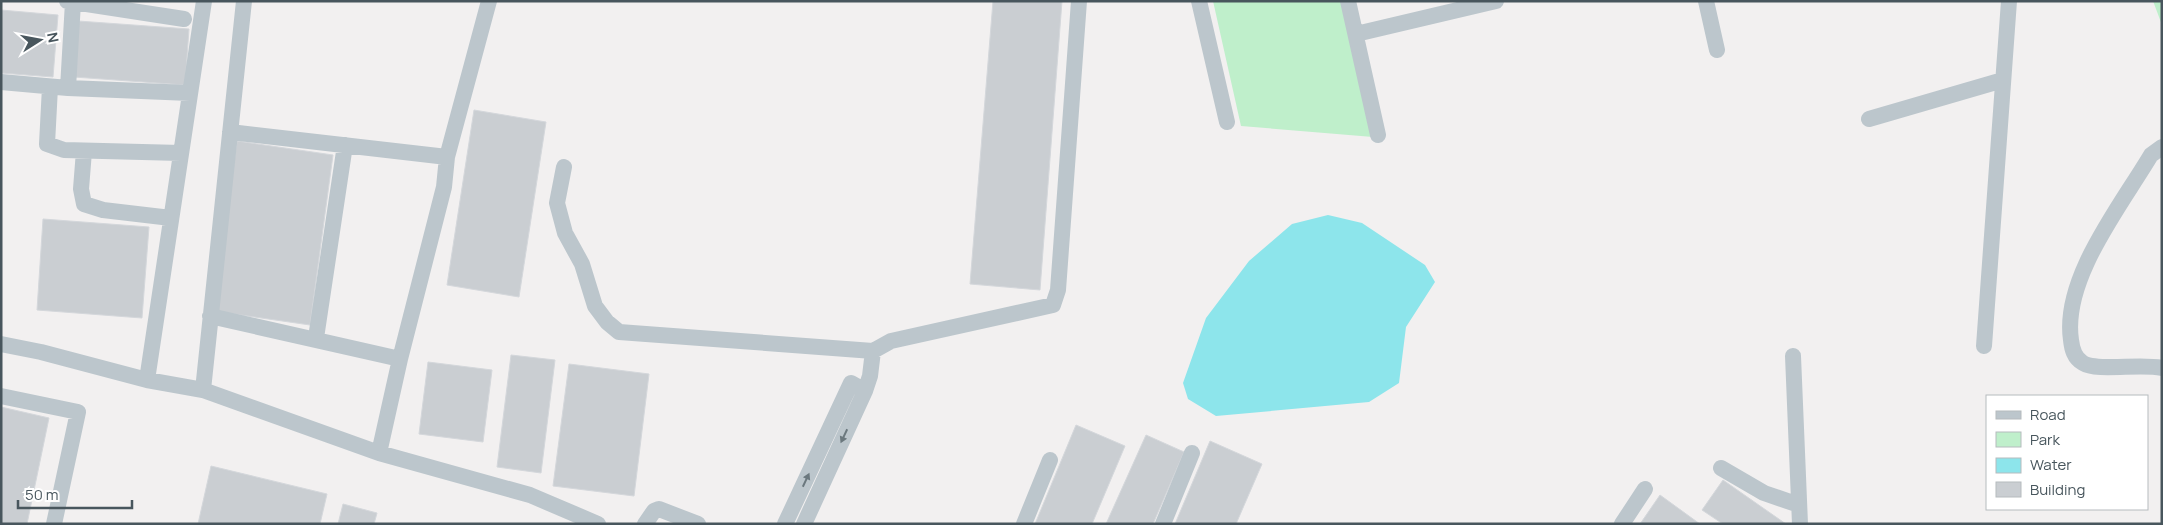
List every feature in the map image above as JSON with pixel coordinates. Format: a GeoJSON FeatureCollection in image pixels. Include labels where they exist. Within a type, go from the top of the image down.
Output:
{"type":"FeatureCollection","features":[{"type":"Feature","properties":{"kind":"street"},"geometry":{"type":"LineString","coordinates":[[147,380],[204,1]]}},
{"type":"Feature","properties":{"kind":"street"},"geometry":{"type":"LineString","coordinates":[[203,390],[244,1]]}},
{"type":"Feature","properties":{"kind":"street"},"geometry":{"type":"LineString","coordinates":[[379,453],[400,359],[444,187],[447,157],[489,1]]}},
{"type":"Feature","properties":{"kind":"street"},"geometry":{"type":"LineString","coordinates":[[564,167],[557,203],[565,233],[582,264],[595,306],[619,332],[873,351],[891,341],[1053,305],[1058,290],[1079,1]]}},
{"type":"Feature","properties":{"kind":"street"},"geometry":{"type":"LineString","coordinates":[[1199,1],[1227,122]]}},
{"type":"Feature","properties":{"kind":"street"},"geometry":{"type":"LineString","coordinates":[[1348,1],[1378,135]]}},
{"type":"Feature","properties":{"kind":"street"},"geometry":{"type":"LineString","coordinates":[[1356,34],[1496,1]]}},
{"type":"Feature","properties":{"kind":"street"},"geometry":{"type":"LineString","coordinates":[[1706,1],[1717,50]]}},
{"type":"Feature","properties":{"kind":"street"},"geometry":{"type":"LineString","coordinates":[[1984,346],[2009,1]]}},
{"type":"Feature","properties":{"kind":"street"},"geometry":{"type":"LineString","coordinates":[[68,88],[70,2],[184,19]]}},
{"type":"Feature","properties":{"kind":"street"},"geometry":{"type":"LineString","coordinates":[[1870,119],[2003,80]]}},
{"type":"Feature","properties":{"kind":"street"},"geometry":{"type":"LineString","coordinates":[[1,82],[68,88],[190,93]]}},
{"type":"Feature","properties":{"kind":"street"},"geometry":{"type":"LineString","coordinates":[[50,86],[47,144],[64,150],[181,153]]}},
{"type":"Feature","properties":{"kind":"street"},"geometry":{"type":"LineString","coordinates":[[230,132],[447,157]]}},
{"type":"Feature","properties":{"kind":"street"},"geometry":{"type":"LineString","coordinates":[[316,338],[345,145]]}},
{"type":"Feature","properties":{"kind":"street"},"geometry":{"type":"LineString","coordinates":[[2162,147],[2150,155],[2082,269],[2069,314],[2072,349],[2083,363],[2096,367],[2146,364],[2162,368]]}},
{"type":"Feature","properties":{"kind":"street"},"geometry":{"type":"LineString","coordinates":[[84,151],[81,190],[84,204],[103,210],[171,218]]}},
{"type":"Feature","properties":{"kind":"street"},"geometry":{"type":"LineString","coordinates":[[210,316],[316,338],[400,359]]}},
{"type":"Feature","properties":{"kind":"street"},"geometry":{"type":"LineString","coordinates":[[1,344],[42,352],[147,380],[203,390],[379,453],[530,495],[598,524]]}},
{"type":"Feature","properties":{"kind":"street"},"geometry":{"type":"LineString","coordinates":[[785,524],[858,387],[870,376],[873,351]]}},
{"type":"Feature","properties":{"kind":"street"},"geometry":{"type":"LineString","coordinates":[[1793,356],[1800,524]]}},
{"type":"Feature","properties":{"kind":"street"},"geometry":{"type":"LineString","coordinates":[[804,524],[858,387]]}},
{"type":"Feature","properties":{"kind":"street"},"geometry":{"type":"LineString","coordinates":[[1,396],[78,412],[54,524]]}},
{"type":"Feature","properties":{"kind":"street"},"geometry":{"type":"LineString","coordinates":[[1163,524],[1192,453]]}},
{"type":"Feature","properties":{"kind":"street"},"geometry":{"type":"LineString","coordinates":[[1024,524],[1050,460]]}},
{"type":"Feature","properties":{"kind":"street"},"geometry":{"type":"LineString","coordinates":[[1721,468],[1764,494],[1799,505]]}},
{"type":"Feature","properties":{"kind":"street"},"geometry":{"type":"LineString","coordinates":[[1622,524],[1645,489]]}},
{"type":"Feature","properties":{"kind":"street"},"geometry":{"type":"LineString","coordinates":[[645,524],[654,511],[659,509],[698,524]]}},
{"type":"Feature","properties":{"kind":"green space"},"geometry":{"type":"Polygon","coordinates":[[[1213,1],[1342,1],[1373,137],[1241,126],[1213,1]]]}},
{"type":"Feature","properties":{"kind":"green space"},"geometry":{"type":"Polygon","coordinates":[[[2153,1],[2162,1],[2162,25],[2153,1]]]}},
{"type":"Feature","properties":{"kind":"water"},"geometry":{"type":"Polygon","coordinates":[[[1328,215],[1362,223],[1425,265],[1435,282],[1406,327],[1399,383],[1369,402],[1216,416],[1188,399],[1183,383],[1206,318],[1249,261],[1292,224],[1328,215]]]}},
{"type":"Feature","properties":{"kind":"building"},"geometry":{"type":"Polygon","coordinates":[[[993,1],[1062,1],[1040,290],[970,284],[993,1]]]}},
{"type":"Feature","properties":{"kind":"building"},"geometry":{"type":"Polygon","coordinates":[[[1,10],[58,15],[53,77],[1,73],[1,10]]]}},
{"type":"Feature","properties":{"kind":"building"},"geometry":{"type":"Polygon","coordinates":[[[78,21],[189,29],[185,85],[74,77],[78,21]]]}},
{"type":"Feature","properties":{"kind":"building"},"geometry":{"type":"Polygon","coordinates":[[[474,110],[546,122],[519,297],[447,285],[474,110]]]}},
{"type":"Feature","properties":{"kind":"building"},"geometry":{"type":"Polygon","coordinates":[[[237,141],[333,155],[310,325],[213,311],[237,141]]]}},
{"type":"Feature","properties":{"kind":"building"},"geometry":{"type":"Polygon","coordinates":[[[43,219],[149,227],[142,318],[37,310],[43,219]]]}},
{"type":"Feature","properties":{"kind":"building"},"geometry":{"type":"Polygon","coordinates":[[[511,355],[555,360],[541,473],[497,467],[511,355]]]}},
{"type":"Feature","properties":{"kind":"building"},"geometry":{"type":"Polygon","coordinates":[[[428,362],[492,370],[483,442],[419,434],[428,362]]]}},
{"type":"Feature","properties":{"kind":"building"},"geometry":{"type":"Polygon","coordinates":[[[569,364],[649,374],[634,496],[553,486],[569,364]]]}},
{"type":"Feature","properties":{"kind":"building"},"geometry":{"type":"Polygon","coordinates":[[[1,407],[49,418],[27,524],[1,524],[1,407]]]}},
{"type":"Feature","properties":{"kind":"building"},"geometry":{"type":"Polygon","coordinates":[[[1076,425],[1125,446],[1092,524],[1035,524],[1076,425]]]}},
{"type":"Feature","properties":{"kind":"building"},"geometry":{"type":"Polygon","coordinates":[[[1146,435],[1184,452],[1153,524],[1106,524],[1146,435]]]}},
{"type":"Feature","properties":{"kind":"building"},"geometry":{"type":"Polygon","coordinates":[[[1210,441],[1262,464],[1236,524],[1175,524],[1210,441]]]}},
{"type":"Feature","properties":{"kind":"building"},"geometry":{"type":"Polygon","coordinates":[[[211,466],[327,494],[320,524],[198,524],[211,466]]]}},
{"type":"Feature","properties":{"kind":"building"},"geometry":{"type":"Polygon","coordinates":[[[1723,480],[1786,524],[1723,524],[1702,510],[1723,480]]]}},
{"type":"Feature","properties":{"kind":"building"},"geometry":{"type":"Polygon","coordinates":[[[1660,495],[1700,524],[1640,524],[1660,495]]]}},
{"type":"Feature","properties":{"kind":"building"},"geometry":{"type":"Polygon","coordinates":[[[343,504],[377,513],[374,524],[338,524],[343,504]]]}}]}
